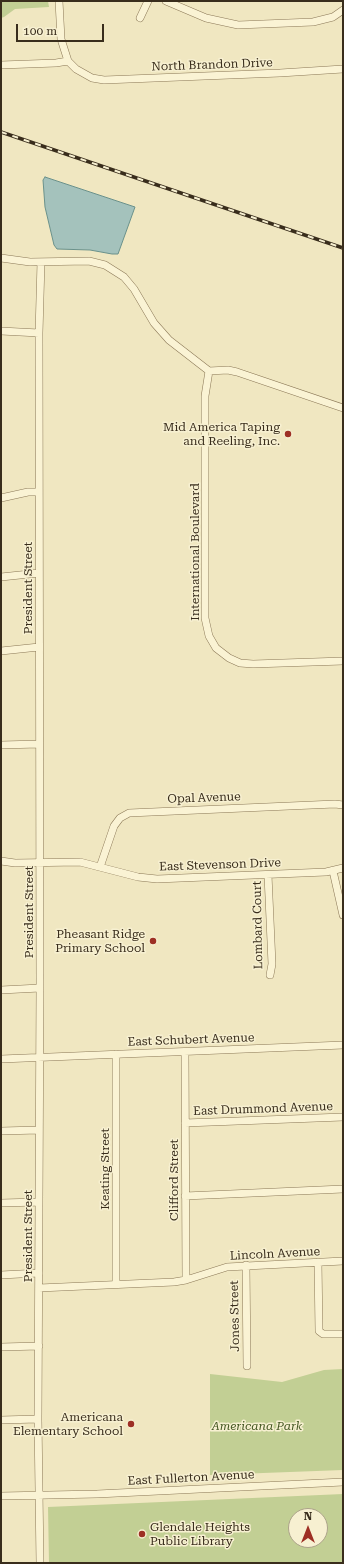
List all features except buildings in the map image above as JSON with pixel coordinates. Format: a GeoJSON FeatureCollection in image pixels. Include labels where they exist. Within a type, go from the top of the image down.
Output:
{"type":"FeatureCollection","features":[{"type":"Feature","properties":{"kind":"street"},"geometry":{"type":"LineString","coordinates":[[1,65],[56,63],[68,61],[61,38],[59,1]]}},
{"type":"Feature","properties":{"kind":"street"},"geometry":{"type":"LineString","coordinates":[[140,18],[148,1]]}},
{"type":"Feature","properties":{"kind":"street"},"geometry":{"type":"LineString","coordinates":[[166,1],[206,18],[223,23],[238,24],[313,22],[333,17],[343,10]]}},
{"type":"Feature","properties":{"kind":"street","name":"North Brandon Drive"},"geometry":{"type":"LineString","coordinates":[[68,61],[92,78],[104,80],[343,69]]}},
{"type":"Feature","properties":{"kind":"street"},"geometry":{"type":"LineString","coordinates":[[1,258],[41,262],[97,262],[124,277],[134,290],[154,323],[170,340],[209,371],[228,370],[237,372],[343,408]]}},
{"type":"Feature","properties":{"kind":"street","name":"President Street"},"geometry":{"type":"LineString","coordinates":[[40,1563],[38,1419],[40,988],[39,333],[41,262]]}},
{"type":"Feature","properties":{"kind":"street"},"geometry":{"type":"LineString","coordinates":[[1,331],[39,333]]}},
{"type":"Feature","properties":{"kind":"street","name":"International Boulevard"},"geometry":{"type":"LineString","coordinates":[[209,371],[205,396],[205,618],[209,636],[216,648],[229,658],[240,663],[253,664],[343,661]]}},
{"type":"Feature","properties":{"kind":"street"},"geometry":{"type":"LineString","coordinates":[[1,498],[28,492],[40,492]]}},
{"type":"Feature","properties":{"kind":"street"},"geometry":{"type":"LineString","coordinates":[[1,577],[39,573]]}},
{"type":"Feature","properties":{"kind":"street"},"geometry":{"type":"LineString","coordinates":[[1,651],[39,647]]}},
{"type":"Feature","properties":{"kind":"street"},"geometry":{"type":"LineString","coordinates":[[1,745],[39,744]]}},
{"type":"Feature","properties":{"kind":"street","name":"Opal Avenue"},"geometry":{"type":"LineString","coordinates":[[100,867],[114,826],[120,818],[129,813],[334,804],[343,805]]}},
{"type":"Feature","properties":{"kind":"street","name":"East Stevenson Drive"},"geometry":{"type":"LineString","coordinates":[[1,861],[80,862],[146,879],[268,875],[333,871],[343,868]]}},
{"type":"Feature","properties":{"kind":"street"},"geometry":{"type":"LineString","coordinates":[[333,871],[343,915]]}},
{"type":"Feature","properties":{"kind":"street","name":"Lombard Court"},"geometry":{"type":"LineString","coordinates":[[268,875],[272,964],[270,975]]}},
{"type":"Feature","properties":{"kind":"street"},"geometry":{"type":"LineString","coordinates":[[1,990],[40,988]]}},
{"type":"Feature","properties":{"kind":"street","name":"East Schubert Avenue"},"geometry":{"type":"LineString","coordinates":[[1,1059],[343,1045]]}},
{"type":"Feature","properties":{"kind":"street","name":"Clifford Street"},"geometry":{"type":"LineString","coordinates":[[185,1052],[186,1280]]}},
{"type":"Feature","properties":{"kind":"street","name":"Keating Street"},"geometry":{"type":"LineString","coordinates":[[116,1054],[116,1284]]}},
{"type":"Feature","properties":{"kind":"street","name":"East Drummond Avenue"},"geometry":{"type":"LineString","coordinates":[[185,1123],[343,1117]]}},
{"type":"Feature","properties":{"kind":"street"},"geometry":{"type":"LineString","coordinates":[[1,1131],[39,1130]]}},
{"type":"Feature","properties":{"kind":"street"},"geometry":{"type":"LineString","coordinates":[[185,1196],[343,1189]]}},
{"type":"Feature","properties":{"kind":"street"},"geometry":{"type":"LineString","coordinates":[[1,1203],[39,1202]]}},
{"type":"Feature","properties":{"kind":"street","name":"Lincoln Avenue"},"geometry":{"type":"LineString","coordinates":[[186,1280],[227,1267],[343,1261]]}},
{"type":"Feature","properties":{"kind":"street"},"geometry":{"type":"LineString","coordinates":[[318,1262],[318,1328],[320,1333],[323,1334],[343,1334]]}},
{"type":"Feature","properties":{"kind":"street","name":"Jones Street"},"geometry":{"type":"LineString","coordinates":[[246,1265],[247,1366]]}},
{"type":"Feature","properties":{"kind":"street"},"geometry":{"type":"LineString","coordinates":[[1,1275],[39,1273]]}},
{"type":"Feature","properties":{"kind":"street"},"geometry":{"type":"LineString","coordinates":[[39,1288],[186,1280]]}},
{"type":"Feature","properties":{"kind":"street"},"geometry":{"type":"LineString","coordinates":[[1,1348],[39,1346]]}},
{"type":"Feature","properties":{"kind":"street"},"geometry":{"type":"LineString","coordinates":[[1,1420],[38,1419]]}},
{"type":"Feature","properties":{"kind":"street","name":"East Fullerton Avenue"},"geometry":{"type":"LineString","coordinates":[[1,1496],[97,1494],[343,1482]]}},
{"type":"Feature","properties":{"kind":"green space"},"geometry":{"type":"Polygon","coordinates":[[[1,1],[48,1],[49,7],[15,9],[1,18],[1,1]]]}},
{"type":"Feature","properties":{"kind":"green space","name":"Americana Park"},"geometry":{"type":"Polygon","coordinates":[[[343,1369],[343,1470],[210,1475],[210,1374],[282,1382],[324,1370],[343,1369]]]}},
{"type":"Feature","properties":{"kind":"green space"},"geometry":{"type":"Polygon","coordinates":[[[343,1494],[343,1563],[49,1563],[48,1507],[343,1494]]]}},
{"type":"Feature","properties":{"kind":"water"},"geometry":{"type":"Polygon","coordinates":[[[45,177],[135,207],[118,254],[90,250],[57,249],[54,245],[45,207],[43,180],[45,177]]]}},
{"type":"Feature","properties":{"kind":"railway"},"geometry":{"type":"LineString","coordinates":[[1,132],[343,248]]}},
{"type":"Feature","properties":{"kind":"place","name":"Mid America Taping and Reeling, Inc."},"geometry":{"type":"Point","coordinates":[288,434]}},
{"type":"Feature","properties":{"kind":"place","name":"Pheasant Ridge Primary School"},"geometry":{"type":"Point","coordinates":[153,941]}},
{"type":"Feature","properties":{"kind":"place","name":"Americana Elementary School"},"geometry":{"type":"Point","coordinates":[131,1424]}},
{"type":"Feature","properties":{"kind":"place","name":"Glendale Heights Public Library"},"geometry":{"type":"Point","coordinates":[142,1534]}}]}
